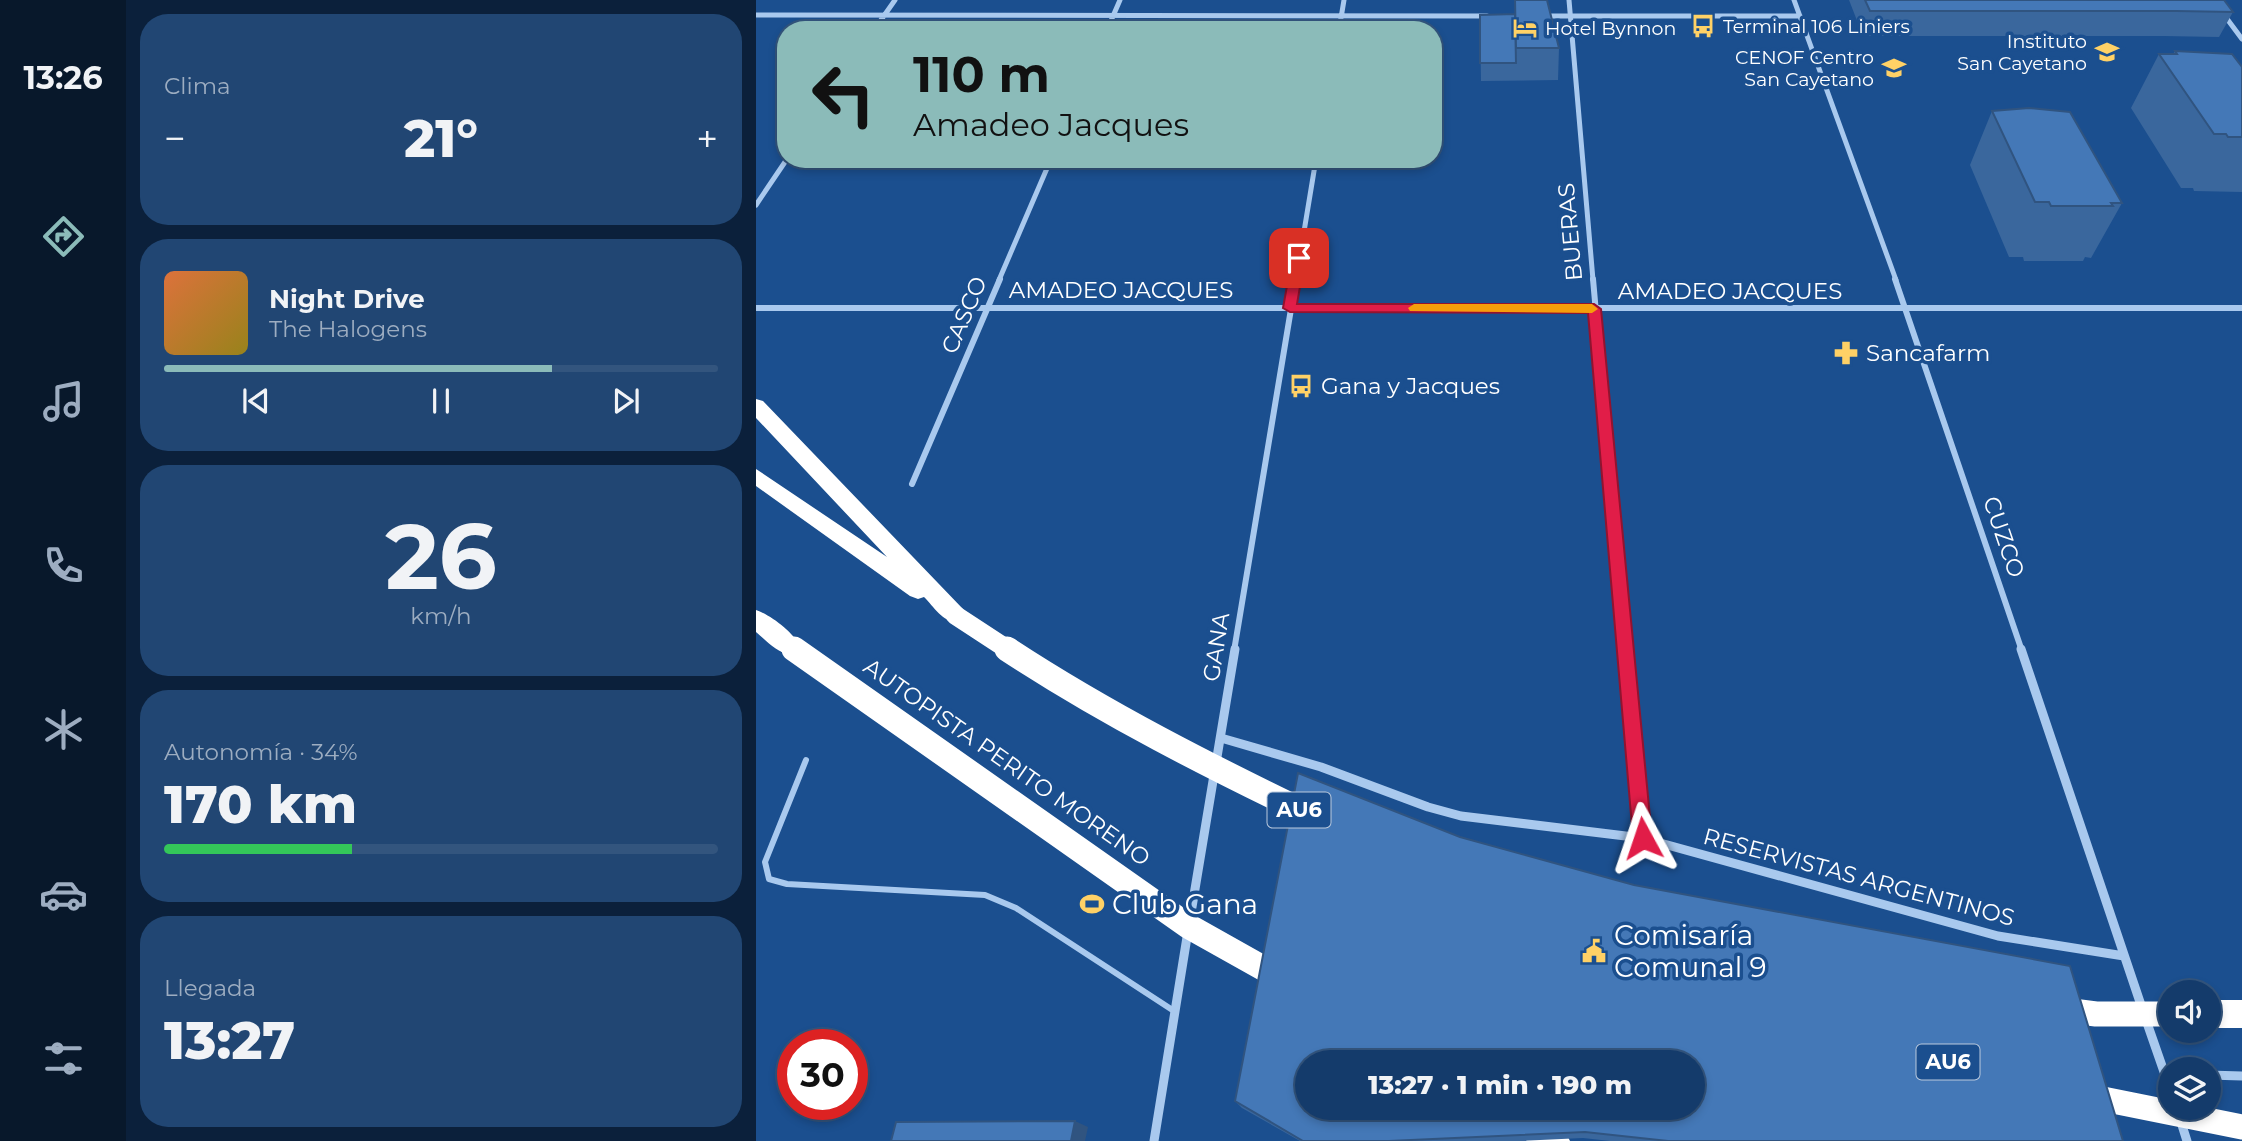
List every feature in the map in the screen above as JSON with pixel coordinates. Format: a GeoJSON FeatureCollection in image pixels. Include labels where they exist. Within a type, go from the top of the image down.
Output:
{"type":"FeatureCollection","features":[{"type":"Feature","properties":{"kind":"highway"},"geometry":{"type":"LineString","coordinates":[[756,405],[955,615]]}},
{"type":"Feature","properties":{"kind":"highway","name":"AU6"},"geometry":{"type":"LineString","coordinates":[[756,476],[955,615],[1051,678],[1194,760],[1338,829]]}},
{"type":"Feature","properties":{"kind":"highway","name":"AUTOPISTA PERITO MORENO"},"geometry":{"type":"LineString","coordinates":[[756,620],[789,646],[1188,926],[1310,994]]}},
{"type":"Feature","properties":{"kind":"highway"},"geometry":{"type":"LineString","coordinates":[[756,636],[789,646]]}},
{"type":"Feature","properties":{"kind":"highway"},"geometry":{"type":"LineString","coordinates":[[2028,1006],[2096,1014],[2158,1014]]}},
{"type":"Feature","properties":{"kind":"highway"},"geometry":{"type":"LineString","coordinates":[[2221,1014],[2242,1014]]}},
{"type":"Feature","properties":{"kind":"highway"},"geometry":{"type":"LineString","coordinates":[[2056,1089],[2123,1105],[2242,1127]]}},
{"type":"Feature","properties":{"kind":"street"},"geometry":{"type":"LineString","coordinates":[[880,21],[895,0]]}},
{"type":"Feature","properties":{"kind":"street"},"geometry":{"type":"LineString","coordinates":[[1111,21],[1120,0]]}},
{"type":"Feature","properties":{"kind":"street"},"geometry":{"type":"LineString","coordinates":[[1340,21],[1344,0]]}},
{"type":"Feature","properties":{"kind":"street","name":"BUERAS"},"geometry":{"type":"LineString","coordinates":[[1569,0],[1594,309],[1643,838]]}},
{"type":"Feature","properties":{"kind":"street","name":"CUZCO"},"geometry":{"type":"LineString","coordinates":[[1794,0],[1906,308],[2124,956],[2162,1057]]}},
{"type":"Feature","properties":{"kind":"street"},"geometry":{"type":"LineString","coordinates":[[2213,0],[2242,39]]}},
{"type":"Feature","properties":{"kind":"street"},"geometry":{"type":"LineString","coordinates":[[756,15],[1490,16]]}},
{"type":"Feature","properties":{"kind":"street"},"geometry":{"type":"LineString","coordinates":[[1530,16],[1800,16]]}},
{"type":"Feature","properties":{"kind":"street"},"geometry":{"type":"LineString","coordinates":[[756,205],[781,168]]}},
{"type":"Feature","properties":{"kind":"street","name":"CASCO"},"geometry":{"type":"LineString","coordinates":[[912,484],[1047,168]]}},
{"type":"Feature","properties":{"kind":"street","name":"GANA"},"geometry":{"type":"LineString","coordinates":[[1154,1141],[1314,168]]}},
{"type":"Feature","properties":{"kind":"street","name":"AMADEO JACQUES"},"geometry":{"type":"LineString","coordinates":[[756,308],[2242,308]]}},
{"type":"Feature","properties":{"kind":"street","name":"RESERVISTAS ARGENTINOS"},"geometry":{"type":"LineString","coordinates":[[1221,738],[1292,757],[1433,809],[1490,822],[1606,832],[1643,838],[1998,936],[2124,956]]}},
{"type":"Feature","properties":{"kind":"street"},"geometry":{"type":"LineString","coordinates":[[2221,1075],[2242,1076]]}},
{"type":"Feature","properties":{"kind":"street"},"geometry":{"type":"LineString","coordinates":[[2180,1120],[2187,1141]]}},
{"type":"Feature","properties":{"kind":"lane"},"geometry":{"type":"LineString","coordinates":[[806,760],[765,862],[769,879],[788,884],[985,895],[1016,908],[1174,1011]]}},
{"type":"Feature","properties":{"kind":"building"},"geometry":{"type":"Polygon","coordinates":[[[1515,0],[1547,0],[1559,48],[1516,48],[1515,0]]]}},
{"type":"Feature","properties":{"kind":"building"},"geometry":{"type":"Polygon","coordinates":[[[1865,0],[2224,0],[2233,12],[1870,11],[1865,0]]]}},
{"type":"Feature","properties":{"kind":"building"},"geometry":{"type":"Polygon","coordinates":[[[1515,14],[1516,63],[1480,63],[1480,15],[1515,14]]]}},
{"type":"Feature","properties":{"kind":"building"},"geometry":{"type":"Polygon","coordinates":[[[2175,51],[2232,54],[2242,67],[2242,137],[2214,134],[2159,54],[2177,54],[2175,51]]]}},
{"type":"Feature","properties":{"kind":"building"},"geometry":{"type":"Polygon","coordinates":[[[2029,108],[2070,112],[2122,203],[2111,203],[2113,206],[2051,206],[2049,202],[2035,202],[1992,111],[2029,108]]]}},
{"type":"Feature","properties":{"kind":"building","name":"Comisaría Comunal 9"},"geometry":{"type":"Polygon","coordinates":[[[1298,773],[1460,837],[1634,885],[2070,966],[2123,1141],[1668,1141],[1585,1132],[1389,1141],[1303,1141],[1235,1101],[1298,773]]]}},
{"type":"Feature","properties":{"kind":"building"},"geometry":{"type":"Polygon","coordinates":[[[1075,1121],[1071,1141],[891,1141],[896,1122],[1075,1121]]]}},
{"type":"Feature","properties":{"kind":"slow traffic"},"geometry":{"type":"LineString","coordinates":[[1414,308],[1592,309]]}},
{"type":"Feature","properties":{"kind":"place","name":"Terminal 106 Liniers"},"geometry":{"type":"Point","coordinates":[1703,26]}},
{"type":"Feature","properties":{"kind":"place","name":"Hotel Bynnon"},"geometry":{"type":"Point","coordinates":[1525,28]}},
{"type":"Feature","properties":{"kind":"place","name":"Instituto San Cayetano"},"geometry":{"type":"Point","coordinates":[2107,52]}},
{"type":"Feature","properties":{"kind":"place","name":"CENOF Centro San Cayetano"},"geometry":{"type":"Point","coordinates":[1894,68]}},
{"type":"Feature","properties":{"kind":"place","name":"Sancafarm"},"geometry":{"type":"Point","coordinates":[1846,353]}},
{"type":"Feature","properties":{"kind":"place","name":"Gana y Jacques"},"geometry":{"type":"Point","coordinates":[1301,386]}},
{"type":"Feature","properties":{"kind":"place","name":"Club Gana"},"geometry":{"type":"Point","coordinates":[1092,904]}},
{"type":"Feature","properties":{"kind":"place","name":"Comisaría Comunal 9"},"geometry":{"type":"Point","coordinates":[1594,951]}},
{"type":"Feature","properties":{"kind":"route"},"geometry":{"type":"LineString","coordinates":[[1299,258],[1290,308],[1594,309],[1643,838]]}}]}
